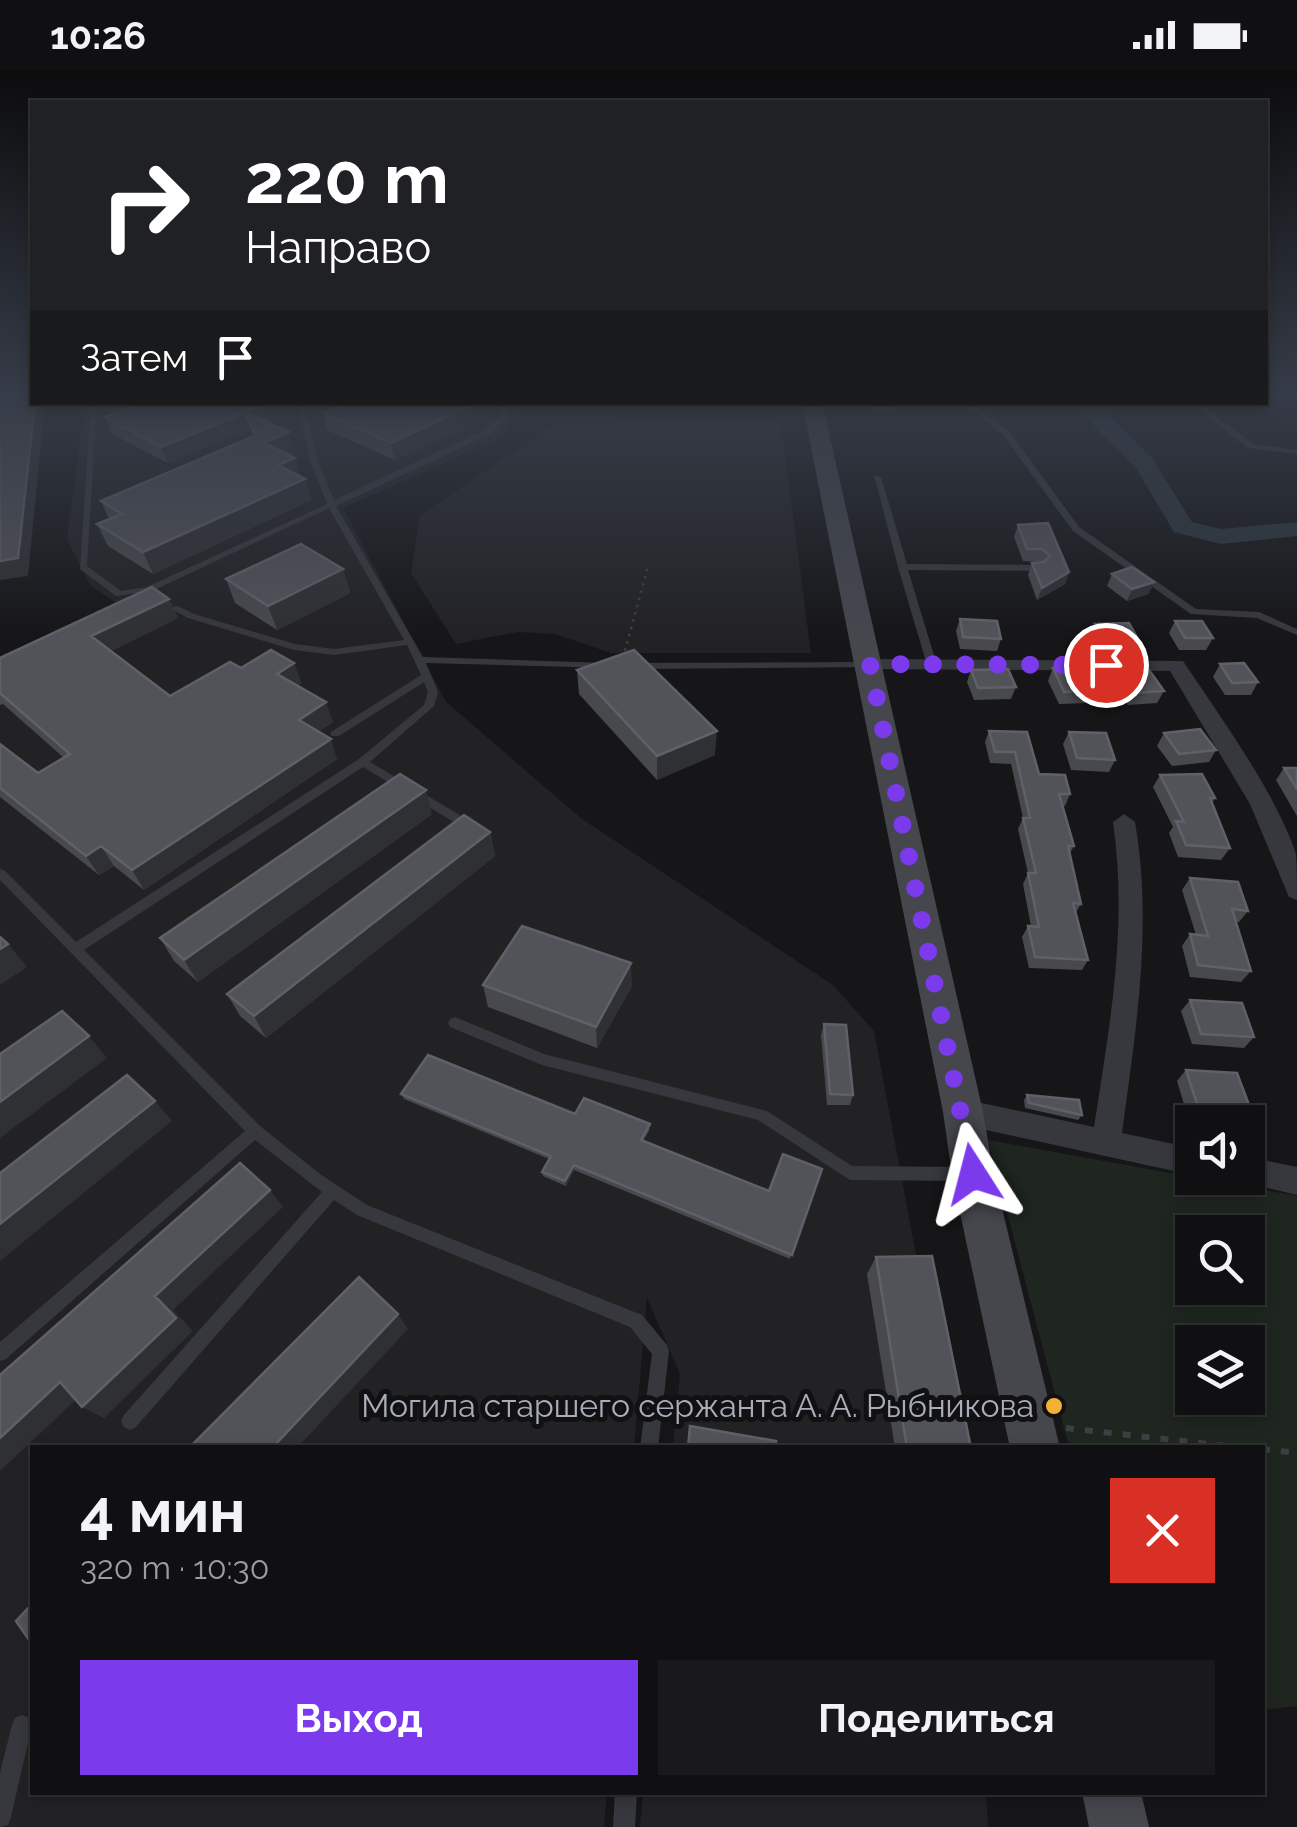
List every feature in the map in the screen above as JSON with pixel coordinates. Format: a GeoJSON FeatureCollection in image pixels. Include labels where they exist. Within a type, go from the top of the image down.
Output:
{"type":"FeatureCollection","features":[{"type":"Feature","properties":{"kind":"main road"},"geometry":{"type":"LineString","coordinates":[[828,474],[973,1174],[1042,1437]]}},
{"type":"Feature","properties":{"kind":"main road"},"geometry":{"type":"LineString","coordinates":[[1112,1795],[1118,1827]]}},
{"type":"Feature","properties":{"kind":"street"},"geometry":{"type":"LineString","coordinates":[[870,664],[1176,665],[1230,752],[1291,868],[1297,891]]}},
{"type":"Feature","properties":{"kind":"street"},"geometry":{"type":"LineString","coordinates":[[1106,1142],[1132,946],[1130,850],[1124,822]]}},
{"type":"Feature","properties":{"kind":"street"},"geometry":{"type":"LineString","coordinates":[[963,1112],[1175,1157]]}},
{"type":"Feature","properties":{"kind":"street"},"geometry":{"type":"LineString","coordinates":[[1265,1174],[1297,1180]]}},
{"type":"Feature","properties":{"kind":"lane"},"geometry":{"type":"LineString","coordinates":[[89,474],[83,567],[119,594],[149,589],[399,474]]}},
{"type":"Feature","properties":{"kind":"lane"},"geometry":{"type":"LineString","coordinates":[[76,949],[364,762],[430,706],[433,692],[420,660],[332,506],[319,474]]}},
{"type":"Feature","properties":{"kind":"lane"},"geometry":{"type":"LineString","coordinates":[[1036,474],[1076,529],[1194,612],[1259,614],[1297,632]]}},
{"type":"Feature","properties":{"kind":"lane"},"geometry":{"type":"LineString","coordinates":[[878,477],[932,664]]}},
{"type":"Feature","properties":{"kind":"lane"},"geometry":{"type":"LineString","coordinates":[[902,568],[1038,568]]}},
{"type":"Feature","properties":{"kind":"lane"},"geometry":{"type":"LineString","coordinates":[[175,608],[294,647],[334,652],[410,642]]}},
{"type":"Feature","properties":{"kind":"lane"},"geometry":{"type":"LineString","coordinates":[[420,660],[628,666],[870,664]]}},
{"type":"Feature","properties":{"kind":"lane"},"geometry":{"type":"LineString","coordinates":[[335,734],[427,676]]}},
{"type":"Feature","properties":{"kind":"lane"},"geometry":{"type":"LineString","coordinates":[[364,762],[490,839]]}},
{"type":"Feature","properties":{"kind":"lane"},"geometry":{"type":"LineString","coordinates":[[0,873],[254,1132],[332,1190],[362,1210],[636,1321],[661,1351],[649,1445]]}},
{"type":"Feature","properties":{"kind":"lane"},"geometry":{"type":"LineString","coordinates":[[456,1023],[542,1059],[762,1115],[850,1173],[973,1174]]}},
{"type":"Feature","properties":{"kind":"lane"},"geometry":{"type":"LineString","coordinates":[[0,1353],[254,1132]]}},
{"type":"Feature","properties":{"kind":"lane"},"geometry":{"type":"LineString","coordinates":[[130,1421],[332,1190]]}},
{"type":"Feature","properties":{"kind":"lane"},"geometry":{"type":"LineString","coordinates":[[0,1817],[22,1725]]}},
{"type":"Feature","properties":{"kind":"lane"},"geometry":{"type":"LineString","coordinates":[[624,1827],[626,1795]]}},
{"type":"Feature","properties":{"kind":"path"},"geometry":{"type":"LineString","coordinates":[[628,666],[622,654],[648,567]]}},
{"type":"Feature","properties":{"kind":"path"},"geometry":{"type":"LineString","coordinates":[[1042,1437],[1190,1445]]}},
{"type":"Feature","properties":{"kind":"path"},"geometry":{"type":"LineString","coordinates":[[1265,1449],[1297,1453]]}},
{"type":"Feature","properties":{"kind":"shaded area"},"geometry":{"type":"Polygon","coordinates":[[[76,474],[419,474],[343,508],[446,702],[582,819],[833,985],[874,1031],[952,1445],[673,1445],[680,1374],[647,1298],[634,1445],[30,1445],[30,1795],[607,1795],[604,1827],[0,1827],[0,670],[129,611],[91,586],[67,540],[76,474]]]}},
{"type":"Feature","properties":{"kind":"shaded area"},"geometry":{"type":"Polygon","coordinates":[[[481,474],[787,474],[811,653],[611,653],[555,634],[518,632],[456,644],[411,573],[420,515],[481,474]]]}},
{"type":"Feature","properties":{"kind":"shaded area"},"geometry":{"type":"Polygon","coordinates":[[[988,1140],[1175,1174],[1175,1195],[1265,1195],[1265,1190],[1297,1196],[1297,1706],[1265,1710],[1265,1445],[1068,1445],[988,1140]]]}},
{"type":"Feature","properties":{"kind":"shaded area"},"geometry":{"type":"Polygon","coordinates":[[[643,1795],[986,1795],[988,1827],[640,1827],[643,1795]]]}},
{"type":"Feature","properties":{"kind":"building"},"geometry":{"type":"Polygon","coordinates":[[[0,474],[27,474],[18,558],[0,561],[0,474]]]}},
{"type":"Feature","properties":{"kind":"building"},"geometry":{"type":"Polygon","coordinates":[[[165,474],[295,474],[305,479],[143,552],[97,524],[122,514],[101,501],[165,474]]]}},
{"type":"Feature","properties":{"kind":"building"},"geometry":{"type":"Polygon","coordinates":[[[1048,523],[1069,572],[1042,588],[1032,563],[1044,562],[1050,556],[1042,549],[1027,549],[1018,525],[1048,523]]]}},
{"type":"Feature","properties":{"kind":"building"},"geometry":{"type":"Polygon","coordinates":[[[301,544],[343,569],[268,606],[226,579],[301,544]]]}},
{"type":"Feature","properties":{"kind":"building"},"geometry":{"type":"Polygon","coordinates":[[[1132,567],[1154,582],[1132,589],[1112,574],[1132,567]]]}},
{"type":"Feature","properties":{"kind":"building"},"geometry":{"type":"Polygon","coordinates":[[[152,587],[169,599],[91,636],[170,696],[230,662],[241,668],[271,650],[294,663],[277,674],[326,702],[299,720],[331,739],[132,870],[101,846],[86,856],[0,788],[0,744],[38,773],[70,754],[0,693],[0,658],[152,587]]]}},
{"type":"Feature","properties":{"kind":"building"},"geometry":{"type":"Polygon","coordinates":[[[960,619],[997,621],[1001,639],[963,637],[960,619]]]}},
{"type":"Feature","properties":{"kind":"building"},"geometry":{"type":"Polygon","coordinates":[[[1175,621],[1202,621],[1213,638],[1185,638],[1175,621]]]}},
{"type":"Feature","properties":{"kind":"building"},"geometry":{"type":"Polygon","coordinates":[[[1129,623],[1138,639],[1103,640],[1095,624],[1129,623]]]}},
{"type":"Feature","properties":{"kind":"building"},"geometry":{"type":"Polygon","coordinates":[[[634,650],[717,731],[657,756],[577,670],[634,650]]]}},
{"type":"Feature","properties":{"kind":"building"},"geometry":{"type":"Polygon","coordinates":[[[1244,663],[1258,682],[1232,683],[1220,664],[1244,663]]]}},
{"type":"Feature","properties":{"kind":"building"},"geometry":{"type":"Polygon","coordinates":[[[1053,668],[1082,668],[1094,691],[1064,692],[1053,668]]]}},
{"type":"Feature","properties":{"kind":"building"},"geometry":{"type":"Polygon","coordinates":[[[1008,669],[1016,687],[978,688],[971,670],[1008,669]]]}},
{"type":"Feature","properties":{"kind":"building"},"geometry":{"type":"Polygon","coordinates":[[[1149,670],[1164,691],[1134,693],[1120,672],[1149,670]]]}},
{"type":"Feature","properties":{"kind":"building"},"geometry":{"type":"Polygon","coordinates":[[[1200,729],[1216,750],[1179,754],[1164,733],[1200,729]]]}},
{"type":"Feature","properties":{"kind":"building"},"geometry":{"type":"Polygon","coordinates":[[[989,731],[1027,732],[1039,774],[1065,775],[1070,794],[1059,794],[1074,846],[1068,846],[1081,904],[1073,903],[1088,960],[1035,957],[1028,926],[1039,927],[1028,873],[1036,873],[1023,818],[1030,818],[1015,752],[995,752],[989,731]]]}},
{"type":"Feature","properties":{"kind":"building"},"geometry":{"type":"Polygon","coordinates":[[[1069,732],[1106,733],[1115,760],[1077,758],[1069,732]]]}},
{"type":"Feature","properties":{"kind":"building"},"geometry":{"type":"Polygon","coordinates":[[[1284,768],[1297,768],[1297,789],[1284,768]]]}},
{"type":"Feature","properties":{"kind":"building"},"geometry":{"type":"Polygon","coordinates":[[[400,774],[426,790],[184,960],[160,938],[400,774]]]}},
{"type":"Feature","properties":{"kind":"building"},"geometry":{"type":"Polygon","coordinates":[[[1202,774],[1215,798],[1210,798],[1230,848],[1186,845],[1176,821],[1184,822],[1160,775],[1202,774]]]}},
{"type":"Feature","properties":{"kind":"building"},"geometry":{"type":"Polygon","coordinates":[[[464,815],[490,832],[254,1016],[227,994],[464,815]]]}},
{"type":"Feature","properties":{"kind":"building"},"geometry":{"type":"Polygon","coordinates":[[[1190,878],[1238,882],[1248,911],[1232,909],[1251,971],[1198,965],[1190,934],[1208,936],[1190,878]]]}},
{"type":"Feature","properties":{"kind":"building"},"geometry":{"type":"Polygon","coordinates":[[[522,926],[631,963],[596,1027],[483,985],[522,926]]]}},
{"type":"Feature","properties":{"kind":"building"},"geometry":{"type":"Polygon","coordinates":[[[1190,1000],[1242,1003],[1254,1037],[1201,1034],[1190,1000]]]}},
{"type":"Feature","properties":{"kind":"building"},"geometry":{"type":"Polygon","coordinates":[[[62,1011],[89,1036],[0,1102],[0,1054],[62,1011]]]}},
{"type":"Feature","properties":{"kind":"building"},"geometry":{"type":"Polygon","coordinates":[[[824,1024],[846,1025],[853,1095],[830,1094],[824,1024]]]}},
{"type":"Feature","properties":{"kind":"building"},"geometry":{"type":"Polygon","coordinates":[[[428,1055],[575,1114],[584,1098],[650,1124],[641,1140],[769,1191],[783,1154],[822,1169],[792,1255],[574,1165],[565,1181],[542,1172],[551,1156],[401,1094],[428,1055]]]}},
{"type":"Feature","properties":{"kind":"building"},"geometry":{"type":"Polygon","coordinates":[[[1186,1070],[1237,1073],[1249,1105],[1197,1105],[1186,1070]]]}},
{"type":"Feature","properties":{"kind":"building"},"geometry":{"type":"Polygon","coordinates":[[[127,1075],[155,1101],[0,1224],[0,1173],[127,1075]]]}},
{"type":"Feature","properties":{"kind":"building"},"geometry":{"type":"Polygon","coordinates":[[[1027,1095],[1079,1100],[1082,1115],[1029,1103],[1027,1095]]]}},
{"type":"Feature","properties":{"kind":"building"},"geometry":{"type":"Polygon","coordinates":[[[240,1163],[270,1190],[155,1296],[176,1318],[82,1407],[60,1382],[0,1438],[0,1375],[240,1163]]]}},
{"type":"Feature","properties":{"kind":"building"},"geometry":{"type":"Polygon","coordinates":[[[932,1256],[970,1445],[907,1445],[876,1257],[932,1256]]]}},
{"type":"Feature","properties":{"kind":"building"},"geometry":{"type":"Polygon","coordinates":[[[359,1277],[398,1314],[275,1445],[192,1445],[359,1277]]]}},
{"type":"Feature","properties":{"kind":"building"},"geometry":{"type":"Polygon","coordinates":[[[690,1426],[776,1441],[775,1445],[688,1445],[690,1426]]]}},
{"type":"Feature","properties":{"kind":"building"},"geometry":{"type":"Polygon","coordinates":[[[30,1606],[30,1641],[16,1621],[30,1606]]]}},
{"type":"Feature","properties":{"kind":"waterway"},"geometry":{"type":"LineString","coordinates":[[1152,474],[1174,516],[1193,532],[1221,536],[1297,529]]}},
{"type":"Feature","properties":{"kind":"place","name":"Могила старшего сержанта А. А. Рыбникова"},"geometry":{"type":"Point","coordinates":[1054,1406]}},
{"type":"Feature","properties":{"kind":"route"},"geometry":{"type":"LineString","coordinates":[[973,1174],[870,664],[1106,665]]}}]}
